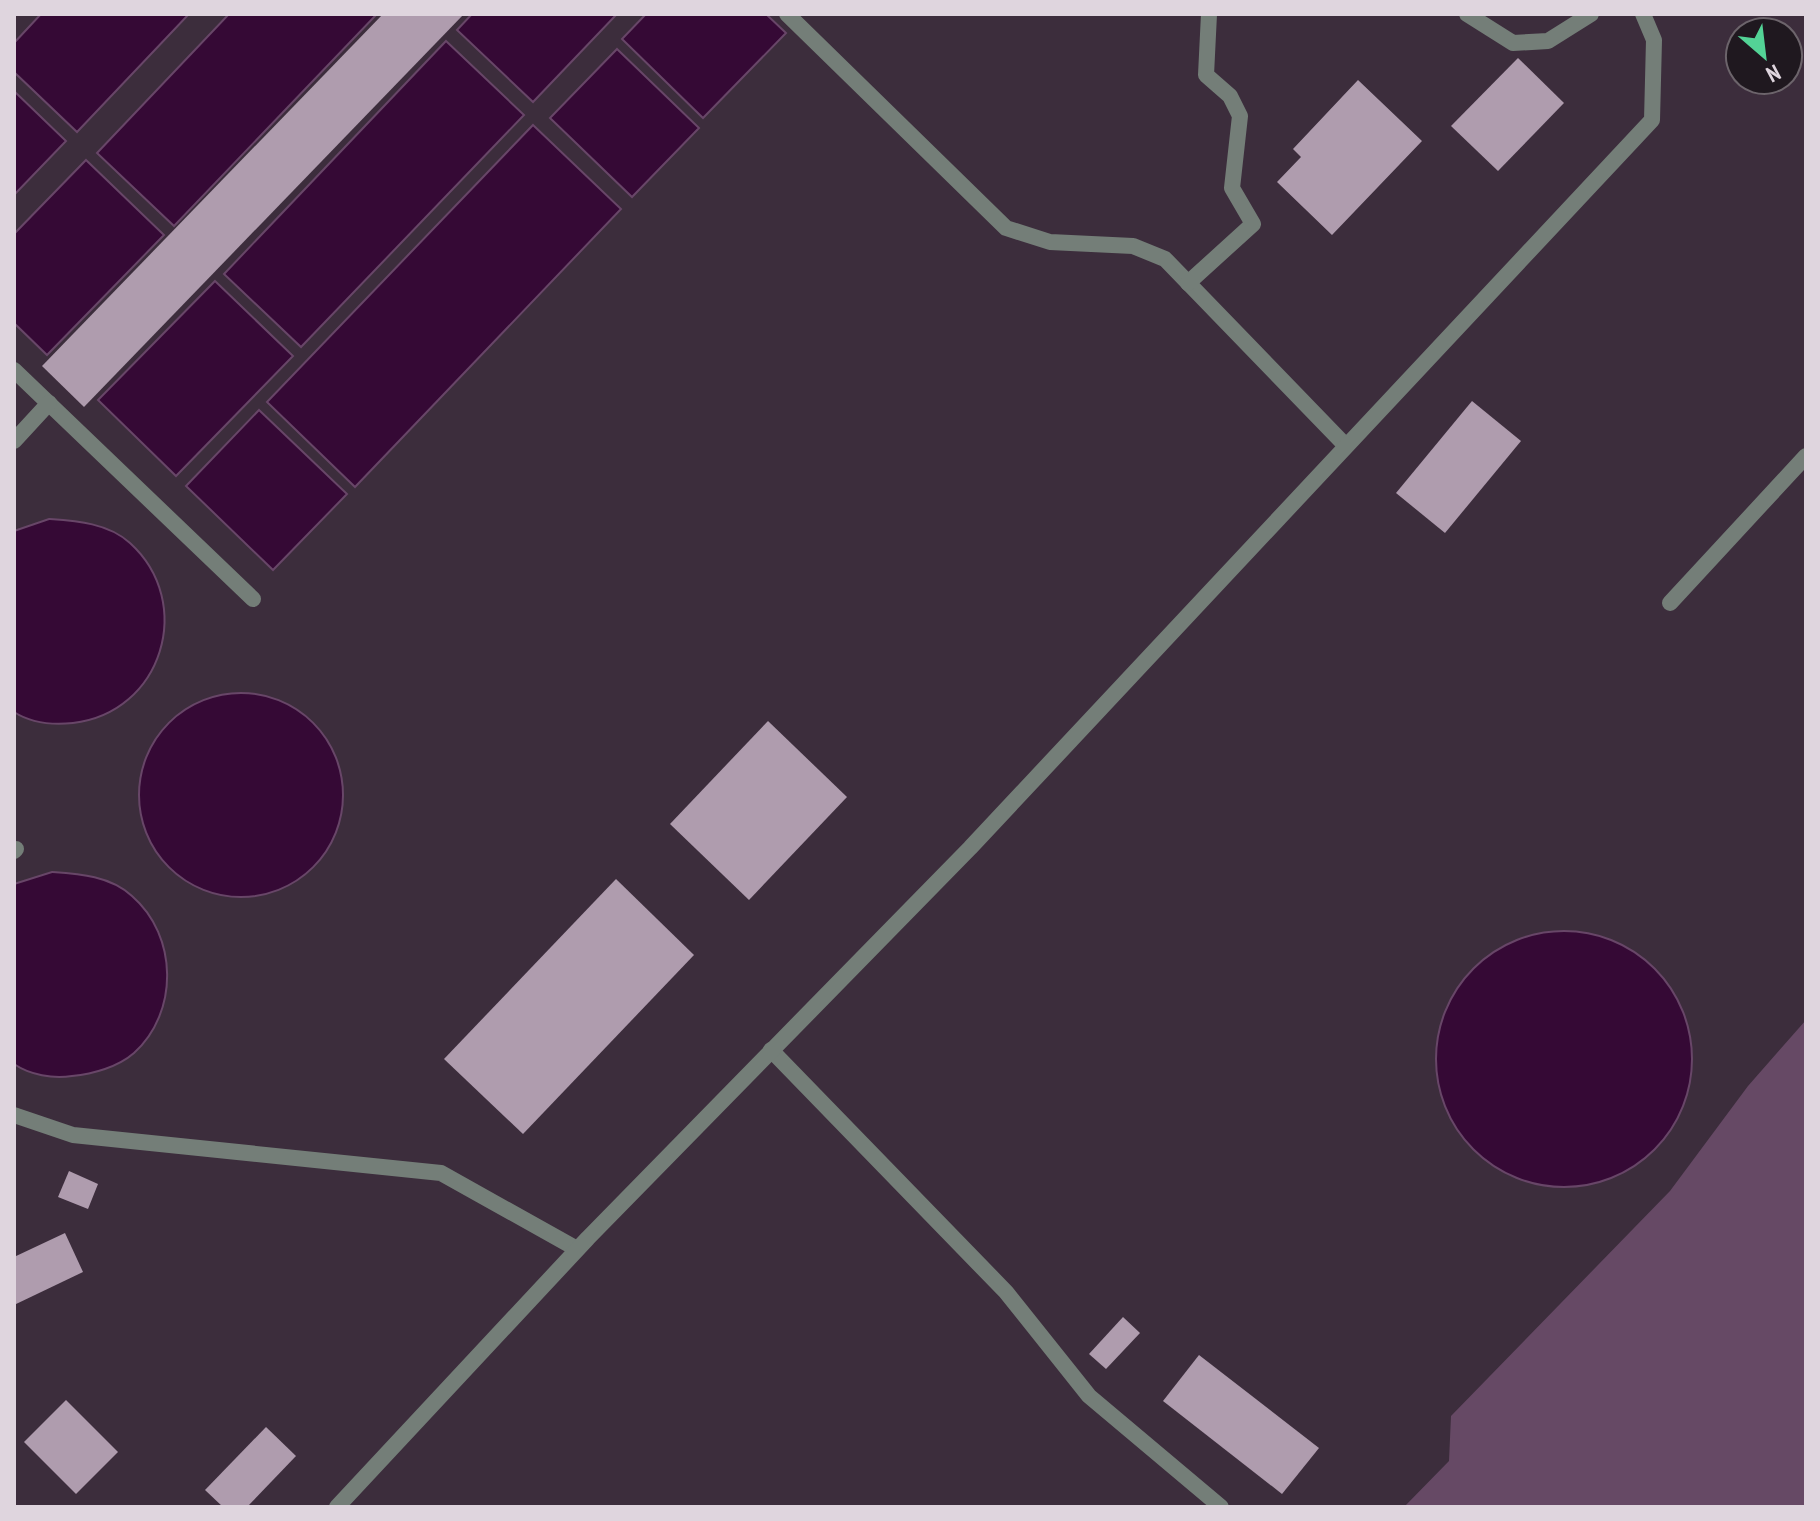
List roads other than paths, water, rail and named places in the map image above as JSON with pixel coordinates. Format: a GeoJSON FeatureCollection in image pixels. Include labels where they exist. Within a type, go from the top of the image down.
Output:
{"type":"FeatureCollection","features":[{"type":"Feature","properties":{"kind":"lane"},"geometry":{"type":"LineString","coordinates":[[787,14],[1006,228],[1050,242],[1133,246],[1165,259],[1346,446]]}},
{"type":"Feature","properties":{"kind":"lane"},"geometry":{"type":"LineString","coordinates":[[1188,283],[1253,224],[1232,188],[1240,116],[1230,96],[1206,75],[1209,14]]}},
{"type":"Feature","properties":{"kind":"lane"},"geometry":{"type":"LineString","coordinates":[[1467,14],[1513,43],[1548,41],[1591,14]]}},
{"type":"Feature","properties":{"kind":"lane"},"geometry":{"type":"LineString","coordinates":[[337,1507],[577,1249],[970,848],[1652,120],[1654,40],[1643,14]]}},
{"type":"Feature","properties":{"kind":"lane"},"geometry":{"type":"LineString","coordinates":[[14,370],[253,599]]}},
{"type":"Feature","properties":{"kind":"lane"},"geometry":{"type":"LineString","coordinates":[[14,441],[49,403]]}},
{"type":"Feature","properties":{"kind":"lane"},"geometry":{"type":"LineString","coordinates":[[1670,603],[1806,456]]}},
{"type":"Feature","properties":{"kind":"lane"},"geometry":{"type":"LineString","coordinates":[[771,1050],[1006,1292],[1089,1396],[1221,1507]]}},
{"type":"Feature","properties":{"kind":"lane"},"geometry":{"type":"LineString","coordinates":[[14,1115],[73,1135],[441,1173],[577,1249]]}}]}
